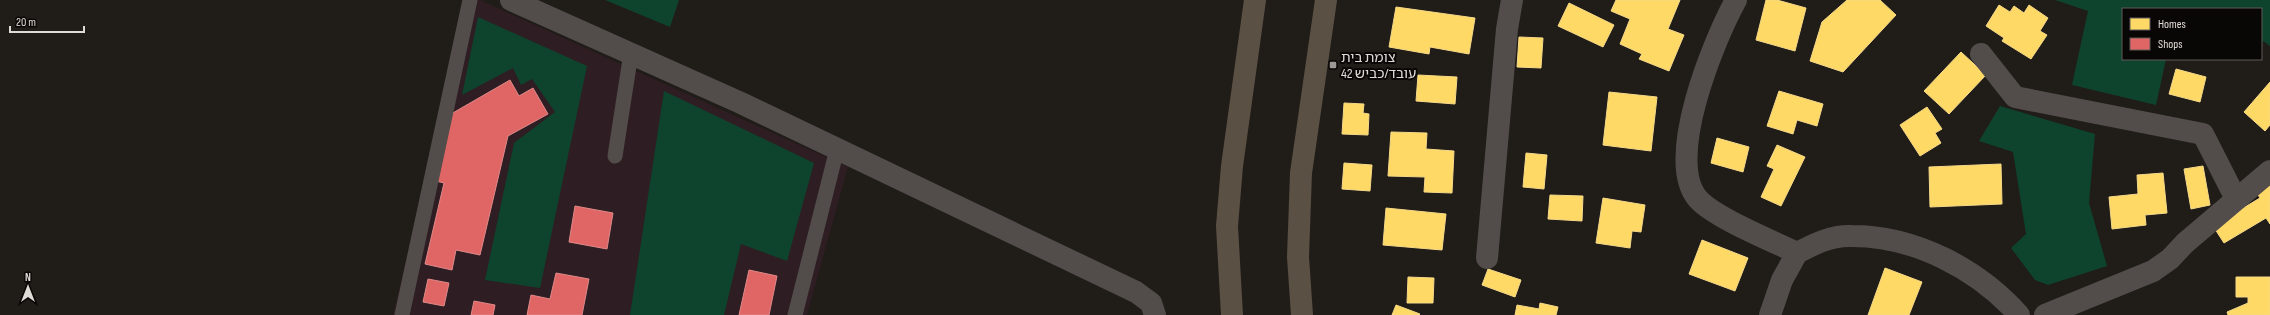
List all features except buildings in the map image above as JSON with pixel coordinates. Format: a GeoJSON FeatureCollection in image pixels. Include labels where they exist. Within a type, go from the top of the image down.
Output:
{"type":"FeatureCollection","features":[{"type":"Feature","properties":{"kind":"highway"},"geometry":{"type":"LineString","coordinates":[[1232,315],[1227,226],[1232,166],[1255,0]]}},
{"type":"Feature","properties":{"kind":"highway"},"geometry":{"type":"LineString","coordinates":[[1302,315],[1298,257],[1301,172],[1326,0]]}},
{"type":"Feature","properties":{"kind":"street"},"geometry":{"type":"LineString","coordinates":[[511,0],[631,53],[837,149],[1136,292],[1151,304],[1155,315]]}},
{"type":"Feature","properties":{"kind":"street"},"geometry":{"type":"LineString","coordinates":[[1487,258],[1507,29],[1512,0]]}},
{"type":"Feature","properties":{"kind":"street"},"geometry":{"type":"LineString","coordinates":[[1736,0],[1710,54],[1699,86],[1687,156],[1689,182],[1694,194],[1711,210],[1797,253]]}},
{"type":"Feature","properties":{"kind":"street"},"geometry":{"type":"LineString","coordinates":[[1981,54],[2015,97],[2203,134],[2236,199]]}},
{"type":"Feature","properties":{"kind":"street"},"geometry":{"type":"LineString","coordinates":[[2045,315],[2153,270],[2170,259],[2185,243],[2270,171]]}},
{"type":"Feature","properties":{"kind":"street"},"geometry":{"type":"LineString","coordinates":[[1770,315],[1782,280],[1797,253],[1828,239],[1852,236],[1904,244],[1941,258],[1968,271],[2002,298],[2018,315]]}},
{"type":"Feature","properties":{"kind":"lane"},"geometry":{"type":"LineString","coordinates":[[402,315],[470,0]]}},
{"type":"Feature","properties":{"kind":"lane"},"geometry":{"type":"LineString","coordinates":[[615,156],[631,53]]}},
{"type":"Feature","properties":{"kind":"lane"},"geometry":{"type":"LineString","coordinates":[[795,315],[837,149]]}},
{"type":"Feature","properties":{"kind":"shaded area"},"geometry":{"type":"Polygon","coordinates":[[[467,0],[480,0],[848,167],[807,315],[393,315],[467,0]]]}},
{"type":"Feature","properties":{"kind":"green space"},"geometry":{"type":"Polygon","coordinates":[[[605,0],[679,0],[670,27],[605,0]]]}},
{"type":"Feature","properties":{"kind":"green space"},"geometry":{"type":"Polygon","coordinates":[[[2055,0],[2270,0],[2270,46],[2263,41],[2262,44],[2262,8],[2122,8],[2122,60],[2166,60],[2156,105],[2072,85],[2088,11],[2055,0]]]}},
{"type":"Feature","properties":{"kind":"green space"},"geometry":{"type":"Polygon","coordinates":[[[478,17],[587,66],[540,288],[485,280],[514,143],[555,112],[532,79],[521,85],[513,68],[462,95],[478,17]]]}},
{"type":"Feature","properties":{"kind":"green space"},"geometry":{"type":"Polygon","coordinates":[[[664,91],[814,163],[787,261],[741,244],[724,315],[630,315],[664,91]]]}},
{"type":"Feature","properties":{"kind":"green space"},"geometry":{"type":"Polygon","coordinates":[[[2000,106],[2095,134],[2089,203],[2107,266],[2048,285],[2035,280],[2011,248],[2026,234],[2013,152],[1979,141],[2000,106]]]}},
{"type":"Feature","properties":{"kind":"place","name":"צומת בית עובד/כביש 42"},"geometry":{"type":"Point","coordinates":[1333,65]}}]}
